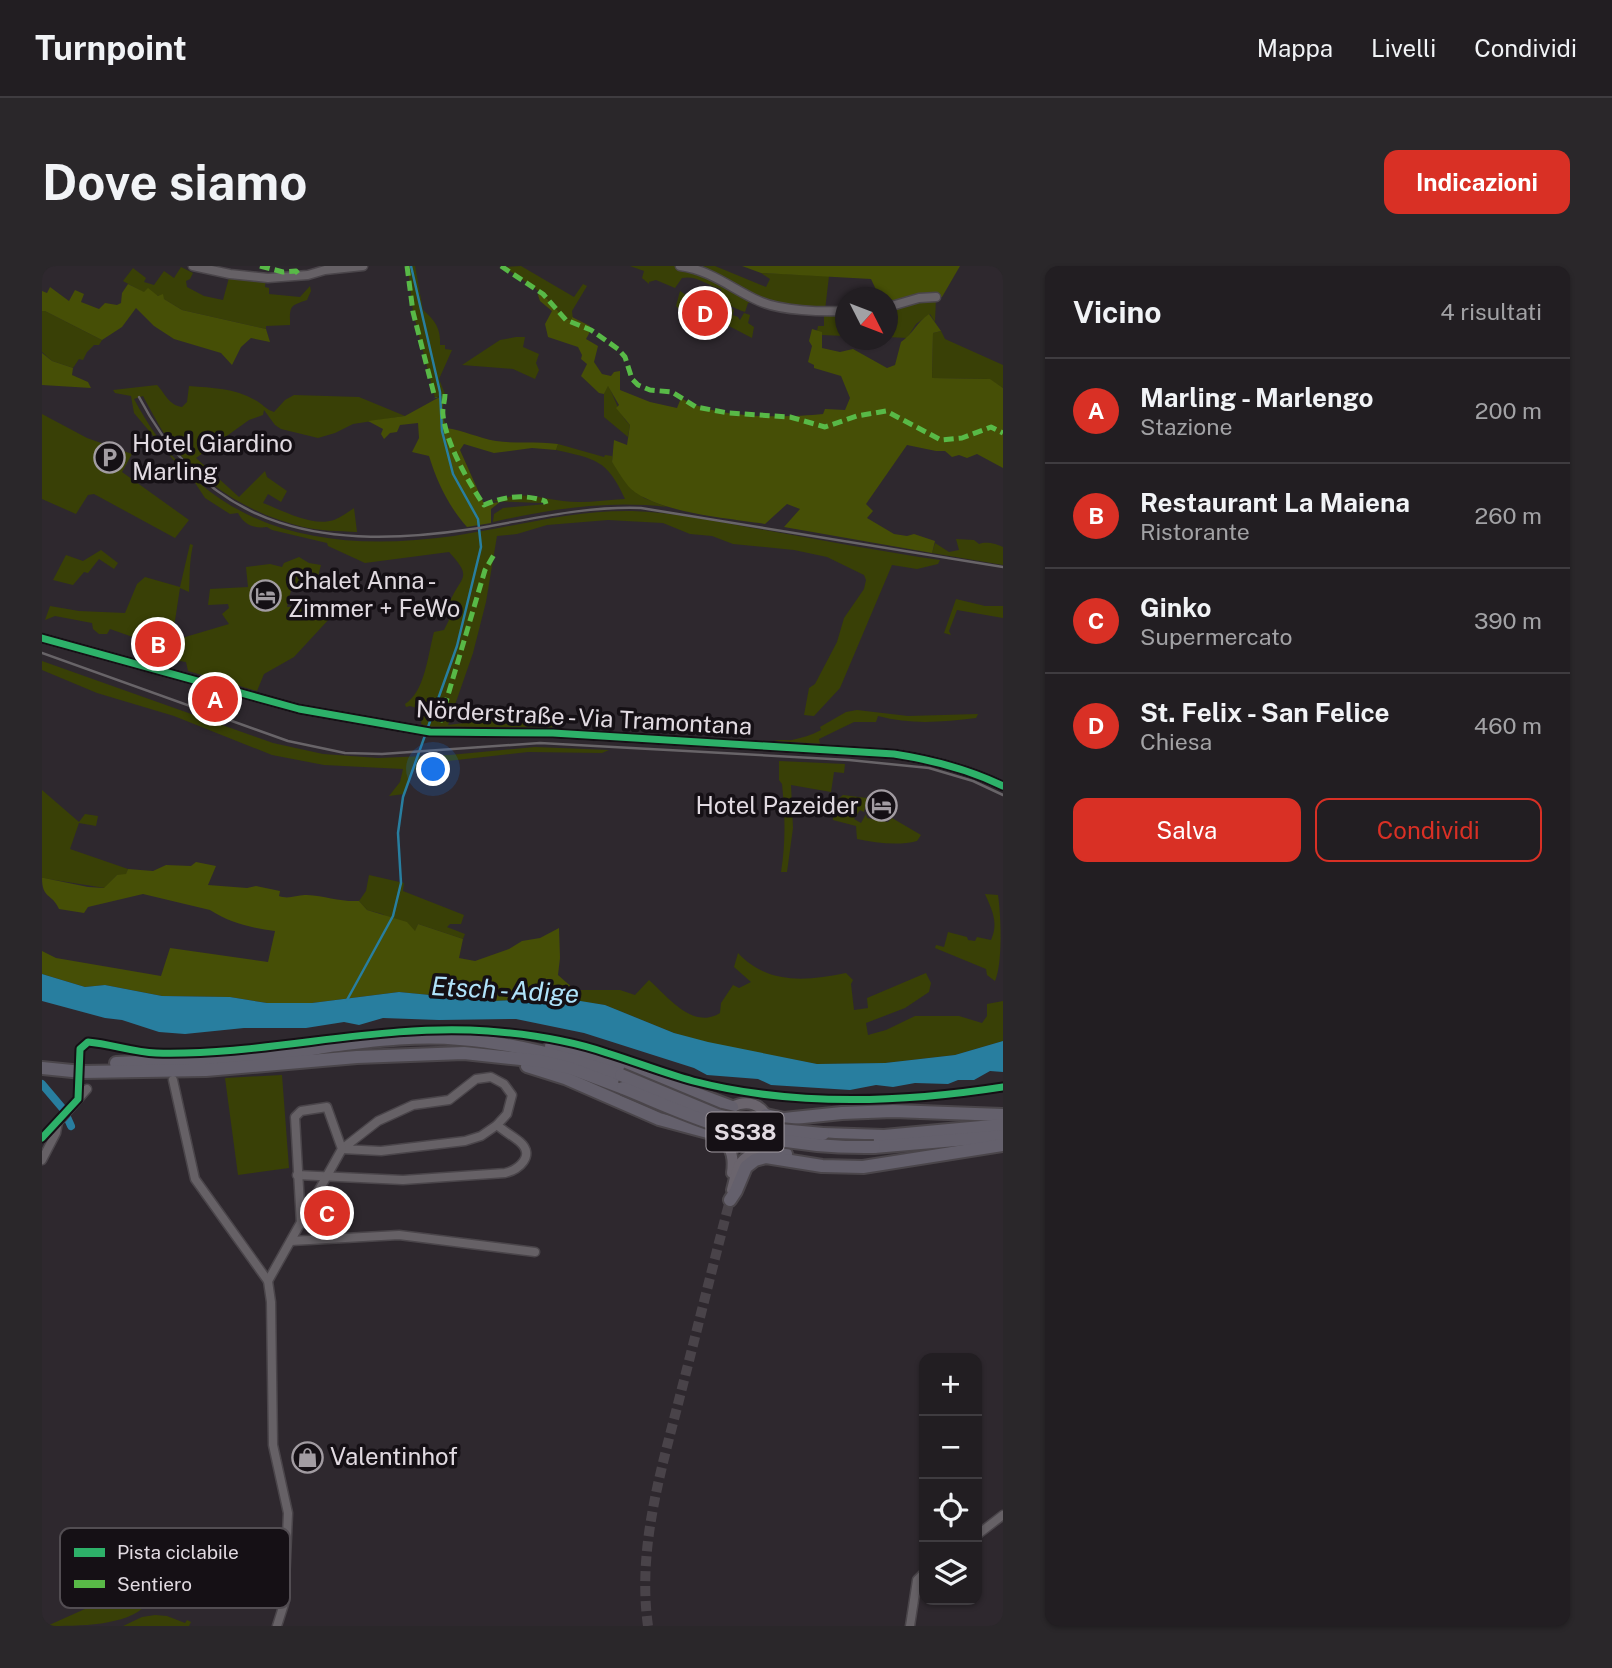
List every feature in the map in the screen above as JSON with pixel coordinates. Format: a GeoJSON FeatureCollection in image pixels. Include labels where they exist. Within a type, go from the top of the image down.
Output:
{"type":"FeatureCollection","features":[{"type":"Feature","properties":{"kind":"highway","name":"SS38"},"geometry":{"type":"LineString","coordinates":[[42,1060],[82,1068],[282,1054],[411,1038],[457,1038],[550,1054],[716,1115],[780,1130],[823,1135],[884,1136],[1003,1125]]}},
{"type":"Feature","properties":{"kind":"highway"},"geometry":{"type":"LineString","coordinates":[[496,1043],[515,1040],[596,1056],[732,1107]]}},
{"type":"Feature","properties":{"kind":"highway","name":"SS38"},"geometry":{"type":"LineString","coordinates":[[42,1068],[206,1070],[415,1054],[504,1056],[540,1061],[622,1081],[714,1124],[809,1144],[874,1147],[1003,1136]]}},
{"type":"Feature","properties":{"kind":"highway"},"geometry":{"type":"LineString","coordinates":[[504,1056],[565,1078],[659,1119],[715,1134],[727,1143]]}},
{"type":"Feature","properties":{"kind":"highway"},"geometry":{"type":"LineString","coordinates":[[768,1119],[842,1113],[1003,1113]]}},
{"type":"Feature","properties":{"kind":"highway"},"geometry":{"type":"LineString","coordinates":[[730,1200],[746,1167],[755,1160],[775,1156],[822,1166],[868,1166],[1003,1145]]}},
{"type":"Feature","properties":{"kind":"highway"},"geometry":{"type":"LineString","coordinates":[[756,1150],[775,1148],[806,1163]]}},
{"type":"Feature","properties":{"kind":"main road"},"geometry":{"type":"LineString","coordinates":[[732,1107],[740,1103],[750,1103],[760,1108],[768,1119]]}},
{"type":"Feature","properties":{"kind":"main road"},"geometry":{"type":"LineString","coordinates":[[727,1143],[738,1152],[756,1150]]}},
{"type":"Feature","properties":{"kind":"main road"},"geometry":{"type":"LineString","coordinates":[[727,1143],[733,1162],[728,1191],[730,1200]]}},
{"type":"Feature","properties":{"kind":"main road"},"geometry":{"type":"LineString","coordinates":[[730,1200],[738,1165],[756,1150]]}},
{"type":"Feature","properties":{"kind":"street"},"geometry":{"type":"LineString","coordinates":[[193,266],[266,278],[308,275],[325,270],[363,266]]}},
{"type":"Feature","properties":{"kind":"street"},"geometry":{"type":"LineString","coordinates":[[680,266],[710,274],[760,301],[773,305],[835,310]]}},
{"type":"Feature","properties":{"kind":"street"},"geometry":{"type":"LineString","coordinates":[[898,304],[936,297]]}},
{"type":"Feature","properties":{"kind":"street","name":"Nörderstraße - Via Tramontana"},"geometry":{"type":"LineString","coordinates":[[42,638],[299,709],[426,732],[552,733],[894,754],[953,766],[1003,786]]}},
{"type":"Feature","properties":{"kind":"street"},"geometry":{"type":"LineString","coordinates":[[268,1281],[342,1149],[378,1121],[413,1105],[449,1100],[476,1079],[491,1077],[504,1084],[512,1095],[507,1114],[481,1136],[465,1141],[381,1151],[342,1149]]}},
{"type":"Feature","properties":{"kind":"street"},"geometry":{"type":"LineString","coordinates":[[173,1080],[195,1179],[268,1281],[271,1302],[273,1445],[288,1513],[287,1528]]}},
{"type":"Feature","properties":{"kind":"street"},"geometry":{"type":"LineString","coordinates":[[42,1160],[56,1133],[58,1122],[87,1089]]}},
{"type":"Feature","properties":{"kind":"street"},"geometry":{"type":"LineString","coordinates":[[301,1224],[295,1117],[301,1111],[327,1107],[342,1149]]}},
{"type":"Feature","properties":{"kind":"street"},"geometry":{"type":"LineString","coordinates":[[297,1175],[403,1180],[515,1171],[523,1165],[527,1154],[523,1144],[497,1125]]}},
{"type":"Feature","properties":{"kind":"street"},"geometry":{"type":"LineString","coordinates":[[291,1241],[399,1235],[535,1252]]}},
{"type":"Feature","properties":{"kind":"street"},"geometry":{"type":"LineString","coordinates":[[982,1531],[1003,1516]]}},
{"type":"Feature","properties":{"kind":"street"},"geometry":{"type":"LineString","coordinates":[[910,1626],[915,1587],[919,1578]]}},
{"type":"Feature","properties":{"kind":"street"},"geometry":{"type":"LineString","coordinates":[[277,1626],[283,1608]]}},
{"type":"Feature","properties":{"kind":"green space"},"geometry":{"type":"Polygon","coordinates":[[[410,266],[415,266],[423,310],[436,325],[440,345],[452,350],[439,379],[445,394],[435,398],[413,312],[410,266]]]}},
{"type":"Feature","properties":{"kind":"green space"},"geometry":{"type":"Polygon","coordinates":[[[521,266],[574,297],[583,284],[587,286],[572,311],[573,320],[566,320],[543,294],[504,267],[521,266]]]}},
{"type":"Feature","properties":{"kind":"green space"},"geometry":{"type":"Polygon","coordinates":[[[630,266],[715,266],[766,287],[770,279],[761,273],[829,276],[825,310],[835,310],[835,336],[822,335],[817,331],[818,326],[824,326],[824,311],[755,302],[748,303],[745,312],[726,301],[721,289],[702,281],[682,278],[675,288],[656,280],[649,284],[642,278],[644,271],[630,266]]]}},
{"type":"Feature","properties":{"kind":"green space"},"geometry":{"type":"Polygon","coordinates":[[[742,266],[960,266],[942,297],[918,298],[898,304],[898,287],[875,287],[871,279],[761,273],[742,266]]]}},
{"type":"Feature","properties":{"kind":"green space"},"geometry":{"type":"Polygon","coordinates":[[[181,267],[193,273],[186,281],[187,287],[204,296],[223,300],[230,274],[266,278],[265,287],[269,288],[269,294],[300,297],[310,286],[311,291],[307,300],[292,308],[290,325],[266,326],[266,329],[182,310],[159,296],[145,293],[123,281],[133,268],[146,278],[144,282],[154,285],[164,271],[174,278],[181,267]]]}},
{"type":"Feature","properties":{"kind":"green space"},"geometry":{"type":"Polygon","coordinates":[[[128,284],[144,292],[148,288],[158,296],[163,294],[164,299],[182,310],[266,329],[270,342],[251,338],[241,347],[232,365],[221,353],[174,339],[154,326],[136,308],[122,327],[102,340],[42,311],[42,291],[47,293],[50,287],[69,301],[75,290],[84,294],[81,302],[99,309],[105,303],[121,303],[122,293],[128,284]]]}},
{"type":"Feature","properties":{"kind":"green space"},"geometry":{"type":"Polygon","coordinates":[[[540,291],[566,320],[572,320],[572,317],[590,326],[591,330],[586,339],[598,346],[594,362],[602,374],[611,376],[620,371],[620,390],[650,402],[677,408],[681,398],[712,410],[769,416],[823,414],[825,409],[845,410],[850,398],[841,376],[814,368],[814,365],[808,362],[812,329],[822,332],[822,348],[840,352],[855,350],[887,368],[895,365],[901,342],[929,314],[941,331],[933,333],[932,378],[990,379],[1003,388],[1003,468],[977,454],[967,458],[959,455],[952,457],[945,451],[907,445],[866,504],[873,511],[867,518],[894,534],[914,534],[935,541],[932,553],[784,527],[800,509],[787,504],[765,524],[695,513],[659,504],[631,489],[612,462],[614,440],[627,445],[630,425],[616,408],[619,405],[608,386],[604,394],[599,393],[581,376],[587,364],[581,359],[578,347],[548,337],[545,324],[552,311],[540,301],[540,291]]]}},
{"type":"Feature","properties":{"kind":"green space"},"geometry":{"type":"Polygon","coordinates":[[[680,291],[693,300],[689,311],[700,323],[705,323],[712,309],[709,305],[711,300],[718,302],[719,298],[734,310],[733,315],[740,320],[744,313],[750,315],[748,323],[754,327],[752,338],[729,326],[717,336],[697,330],[676,306],[680,291]]]}},
{"type":"Feature","properties":{"kind":"green space"},"geometry":{"type":"Polygon","coordinates":[[[936,297],[935,322],[930,314],[916,324],[907,338],[898,338],[898,305],[936,297]]]}},
{"type":"Feature","properties":{"kind":"green space"},"geometry":{"type":"Polygon","coordinates":[[[42,311],[102,340],[87,352],[83,360],[79,359],[73,368],[52,361],[42,352],[42,311]]]}},
{"type":"Feature","properties":{"kind":"green space"},"geometry":{"type":"Polygon","coordinates":[[[941,331],[945,339],[1003,365],[1003,388],[989,379],[932,378],[933,333],[941,331]]]}},
{"type":"Feature","properties":{"kind":"green space"},"geometry":{"type":"Polygon","coordinates":[[[525,337],[523,347],[539,354],[536,363],[539,370],[535,379],[513,369],[462,365],[500,340],[525,337]]]}},
{"type":"Feature","properties":{"kind":"green space"},"geometry":{"type":"Polygon","coordinates":[[[42,353],[52,361],[73,368],[72,375],[88,382],[91,388],[42,385],[42,353]]]}},
{"type":"Feature","properties":{"kind":"green space"},"geometry":{"type":"Polygon","coordinates":[[[157,385],[170,401],[182,407],[187,402],[189,386],[239,393],[274,412],[294,395],[359,397],[405,416],[353,424],[318,438],[281,429],[264,410],[263,415],[249,420],[196,458],[239,497],[265,471],[267,477],[287,491],[281,502],[268,494],[263,503],[298,517],[325,522],[337,519],[354,508],[357,532],[330,531],[285,522],[234,499],[203,477],[172,445],[143,396],[134,399],[162,443],[194,478],[229,504],[268,523],[310,535],[355,541],[403,541],[454,536],[564,516],[632,511],[689,517],[940,560],[938,564],[917,569],[892,565],[840,688],[814,716],[804,715],[809,688],[815,684],[837,642],[844,618],[864,589],[864,575],[827,557],[794,550],[733,544],[712,536],[690,534],[663,523],[608,520],[547,525],[517,534],[497,536],[486,602],[473,653],[448,725],[513,717],[549,721],[553,724],[552,730],[433,729],[421,724],[423,710],[406,707],[405,704],[417,691],[434,632],[444,630],[449,620],[449,603],[463,576],[461,567],[449,552],[365,563],[328,546],[327,543],[267,527],[254,527],[243,521],[238,513],[230,514],[205,498],[190,475],[176,463],[134,413],[131,396],[115,393],[113,390],[157,385]]]}},
{"type":"Feature","properties":{"kind":"green space"},"geometry":{"type":"Polygon","coordinates":[[[608,385],[630,425],[628,437],[604,417],[604,394],[608,385]]]}},
{"type":"Feature","properties":{"kind":"green space"},"geometry":{"type":"Polygon","coordinates":[[[445,394],[442,412],[446,428],[496,441],[558,444],[556,450],[532,448],[494,453],[464,444],[460,450],[484,504],[500,502],[491,509],[491,523],[467,527],[455,511],[444,494],[429,456],[412,452],[419,438],[418,423],[400,425],[397,432],[390,433],[384,439],[381,434],[383,429],[368,421],[405,416],[445,394]]]}},
{"type":"Feature","properties":{"kind":"green space"},"geometry":{"type":"Polygon","coordinates":[[[42,414],[87,438],[132,454],[122,472],[189,520],[175,538],[94,494],[88,495],[76,514],[42,499],[42,414]]]}},
{"type":"Feature","properties":{"kind":"green space"},"geometry":{"type":"Polygon","coordinates":[[[558,444],[604,457],[612,456],[612,462],[644,498],[667,507],[601,505],[536,513],[493,522],[494,514],[503,508],[546,504],[543,500],[542,503],[492,501],[513,496],[578,502],[625,499],[606,468],[590,459],[556,450],[558,444]]]}},
{"type":"Feature","properties":{"kind":"green space"},"geometry":{"type":"Polygon","coordinates":[[[956,539],[1003,547],[1003,565],[932,553],[935,543],[949,552],[959,550],[956,539]]]}},
{"type":"Feature","properties":{"kind":"green space"},"geometry":{"type":"Polygon","coordinates":[[[190,544],[193,545],[189,592],[180,588],[174,627],[170,631],[167,649],[110,629],[107,634],[99,634],[93,629],[92,623],[55,616],[45,620],[50,606],[79,611],[125,613],[137,584],[145,577],[180,587],[190,544]]]}},
{"type":"Feature","properties":{"kind":"green space"},"geometry":{"type":"Polygon","coordinates":[[[101,550],[118,563],[114,569],[99,559],[88,573],[84,572],[73,585],[53,580],[66,555],[83,561],[101,550]]]}},
{"type":"Feature","properties":{"kind":"green space"},"geometry":{"type":"Polygon","coordinates":[[[299,557],[309,563],[321,565],[316,584],[304,582],[292,586],[287,607],[309,605],[330,618],[294,657],[264,674],[257,691],[188,671],[186,662],[174,660],[182,638],[229,624],[222,614],[229,608],[228,604],[208,605],[210,589],[248,587],[246,567],[270,564],[282,567],[284,563],[299,557]]]}},
{"type":"Feature","properties":{"kind":"green space"},"geometry":{"type":"Polygon","coordinates":[[[956,599],[985,606],[1003,606],[1003,618],[957,610],[949,631],[951,635],[944,633],[956,599]]]}},
{"type":"Feature","properties":{"kind":"green space"},"geometry":{"type":"Polygon","coordinates":[[[42,661],[273,743],[323,754],[378,758],[535,747],[609,750],[602,753],[528,752],[439,762],[429,769],[414,770],[404,794],[389,796],[400,782],[403,769],[324,765],[272,755],[174,716],[97,693],[42,670],[42,661]]]}},
{"type":"Feature","properties":{"kind":"green space"},"geometry":{"type":"Polygon","coordinates":[[[857,710],[908,716],[978,714],[976,718],[927,722],[878,716],[876,722],[854,722],[819,739],[821,748],[772,745],[774,741],[792,740],[814,733],[846,712],[857,710]]]}},
{"type":"Feature","properties":{"kind":"green space"},"geometry":{"type":"Polygon","coordinates":[[[779,761],[845,764],[844,773],[834,772],[831,792],[791,785],[793,828],[787,872],[781,872],[784,817],[779,761]]]}},
{"type":"Feature","properties":{"kind":"green space"},"geometry":{"type":"Polygon","coordinates":[[[42,790],[79,822],[85,814],[98,816],[96,826],[79,823],[70,849],[128,869],[126,875],[117,875],[105,888],[42,878],[42,790]]]}},
{"type":"Feature","properties":{"kind":"green space"},"geometry":{"type":"Polygon","coordinates":[[[843,795],[867,798],[864,812],[860,810],[854,819],[861,823],[866,814],[867,818],[888,822],[892,818],[921,835],[917,841],[903,843],[857,839],[856,826],[833,820],[830,816],[838,799],[843,795]]]}},
{"type":"Feature","properties":{"kind":"green space"},"geometry":{"type":"Polygon","coordinates":[[[196,862],[216,866],[208,885],[247,888],[256,886],[280,891],[279,896],[283,897],[307,895],[359,901],[367,910],[407,922],[415,931],[418,924],[463,939],[459,958],[475,961],[509,949],[522,941],[540,938],[559,928],[558,975],[575,990],[572,1000],[562,998],[492,1001],[399,992],[312,1003],[267,1003],[230,997],[162,996],[105,985],[85,987],[42,974],[42,951],[56,958],[161,976],[170,948],[268,962],[275,931],[241,924],[210,910],[143,894],[88,907],[84,913],[59,909],[42,885],[44,878],[104,888],[117,875],[126,874],[128,869],[153,871],[166,865],[191,866],[196,862]]]}},
{"type":"Feature","properties":{"kind":"green space"},"geometry":{"type":"Polygon","coordinates":[[[369,875],[404,883],[403,891],[464,915],[461,924],[450,924],[447,927],[465,934],[463,939],[418,924],[415,932],[382,914],[367,910],[359,901],[366,891],[369,875]]]}},
{"type":"Feature","properties":{"kind":"green space"},"geometry":{"type":"Polygon","coordinates":[[[985,894],[998,895],[1000,952],[995,981],[987,975],[986,969],[935,948],[936,945],[944,947],[948,932],[967,937],[968,940],[975,941],[977,937],[991,940],[994,922],[985,894]]]}},
{"type":"Feature","properties":{"kind":"green space"},"geometry":{"type":"Polygon","coordinates":[[[738,953],[762,971],[775,976],[802,979],[846,973],[853,980],[851,984],[854,1010],[868,1008],[867,998],[926,973],[931,983],[929,992],[905,1008],[866,1023],[868,1035],[886,1030],[915,1016],[959,1016],[982,1023],[987,1016],[987,1004],[1003,1001],[1003,1041],[955,1055],[885,1063],[817,1064],[708,1043],[674,1033],[605,1005],[572,1000],[575,990],[620,990],[635,995],[649,980],[691,1015],[710,1017],[720,1013],[721,1003],[733,985],[739,988],[751,982],[734,967],[738,953]]]}},
{"type":"Feature","properties":{"kind":"green space"},"geometry":{"type":"Polygon","coordinates":[[[282,1075],[289,1168],[238,1175],[225,1078],[282,1075]]]}},
{"type":"Feature","properties":{"kind":"green space"},"geometry":{"type":"Polygon","coordinates":[[[87,1608],[143,1608],[115,1621],[47,1626],[87,1608]]]}},
{"type":"Feature","properties":{"kind":"green space"},"geometry":{"type":"Polygon","coordinates":[[[167,1616],[185,1623],[187,1620],[191,1622],[189,1626],[123,1626],[142,1617],[167,1616]]]}},
{"type":"Feature","properties":{"kind":"water"},"geometry":{"type":"Polygon","coordinates":[[[42,974],[85,987],[105,985],[162,996],[230,997],[267,1003],[312,1003],[399,992],[492,1001],[562,998],[605,1005],[674,1033],[708,1042],[817,1064],[885,1063],[955,1055],[1003,1041],[1003,1072],[990,1071],[974,1080],[958,1080],[948,1084],[915,1083],[893,1087],[876,1085],[850,1090],[771,1085],[758,1079],[707,1075],[694,1068],[584,1033],[516,1019],[383,1018],[359,1025],[344,1022],[306,1028],[244,1028],[185,1034],[159,1032],[122,1020],[42,1001],[42,974]]]}},
{"type":"Feature","properties":{"kind":"waterway"},"geometry":{"type":"LineString","coordinates":[[347,1000],[393,916],[401,883],[398,833],[403,797],[457,646],[481,547],[478,519],[453,474],[442,431],[440,392],[411,266]]}},
{"type":"Feature","properties":{"kind":"waterway"},"geometry":{"type":"LineString","coordinates":[[42,1084],[64,1110]]}},
{"type":"Feature","properties":{"kind":"waterway"},"geometry":{"type":"LineString","coordinates":[[67,1117],[71,1126]]}},
{"type":"Feature","properties":{"kind":"tunnel"},"geometry":{"type":"LineString","coordinates":[[648,1626],[646,1568],[653,1510],[730,1200]]}},
{"type":"Feature","properties":{"kind":"railway"},"geometry":{"type":"LineString","coordinates":[[139,397],[168,443],[202,479],[239,505],[280,523],[324,533],[371,537],[420,535],[577,511],[641,508],[1003,567]]}},
{"type":"Feature","properties":{"kind":"railway"},"geometry":{"type":"LineString","coordinates":[[42,653],[288,741],[345,753],[382,754],[540,743],[849,760],[929,768],[973,781],[1003,795]]}},
{"type":"Feature","properties":{"kind":"marked path"},"geometry":{"type":"LineString","coordinates":[[260,266],[283,272],[296,271],[299,275]]}},
{"type":"Feature","properties":{"kind":"marked path"},"geometry":{"type":"LineString","coordinates":[[407,266],[413,312],[435,398]]}},
{"type":"Feature","properties":{"kind":"marked path"},"geometry":{"type":"LineString","coordinates":[[501,266],[543,294],[566,320],[591,330],[618,349],[625,357],[632,379],[638,385],[650,390],[672,392],[696,407],[728,413],[790,417],[825,427],[857,416],[886,411],[941,440],[962,438],[991,427],[1003,433]]}},
{"type":"Feature","properties":{"kind":"marked path"},"geometry":{"type":"LineString","coordinates":[[445,394],[443,415],[448,438],[484,505],[507,498],[522,497],[545,501],[546,504]]}},
{"type":"Feature","properties":{"kind":"marked path"},"geometry":{"type":"LineString","coordinates":[[440,722],[485,570],[495,553]]}},
{"type":"Feature","properties":{"kind":"cycle path"},"geometry":{"type":"LineString","coordinates":[[42,638],[299,709],[430,732],[553,733],[894,754],[950,766],[1003,786]]}},
{"type":"Feature","properties":{"kind":"cycle path"},"geometry":{"type":"LineString","coordinates":[[42,1138],[78,1099],[80,1049],[88,1042],[156,1053],[198,1053],[404,1031],[488,1031],[563,1041],[593,1048],[693,1081],[770,1095],[809,1099],[887,1099],[1003,1087]]}},
{"type":"Feature","properties":{"kind":"place","name":"St. Felix - San Felice"},"geometry":{"type":"Point","coordinates":[705,313]}},
{"type":"Feature","properties":{"kind":"place","name":"Hotel Giardino Marling"},"geometry":{"type":"Point","coordinates":[109,458]}},
{"type":"Feature","properties":{"kind":"place","name":"Chalet Anna - Zimmer + FeWo"},"geometry":{"type":"Point","coordinates":[265,595]}},
{"type":"Feature","properties":{"kind":"place","name":"Restaurant La Maiena"},"geometry":{"type":"Point","coordinates":[158,644]}},
{"type":"Feature","properties":{"kind":"place","name":"Marling - Marlengo"},"geometry":{"type":"Point","coordinates":[215,699]}},
{"type":"Feature","properties":{"kind":"place","name":"Hotel Pazeider"},"geometry":{"type":"Point","coordinates":[882,806]}},
{"type":"Feature","properties":{"kind":"place","name":"Ginko"},"geometry":{"type":"Point","coordinates":[327,1213]}},
{"type":"Feature","properties":{"kind":"place","name":"Valentinhof"},"geometry":{"type":"Point","coordinates":[307,1457]}},
{"type":"Feature","properties":{"kind":"water label","name":"Etsch - Adige"},"geometry":{"type":"Point","coordinates":[505,990]}}]}
